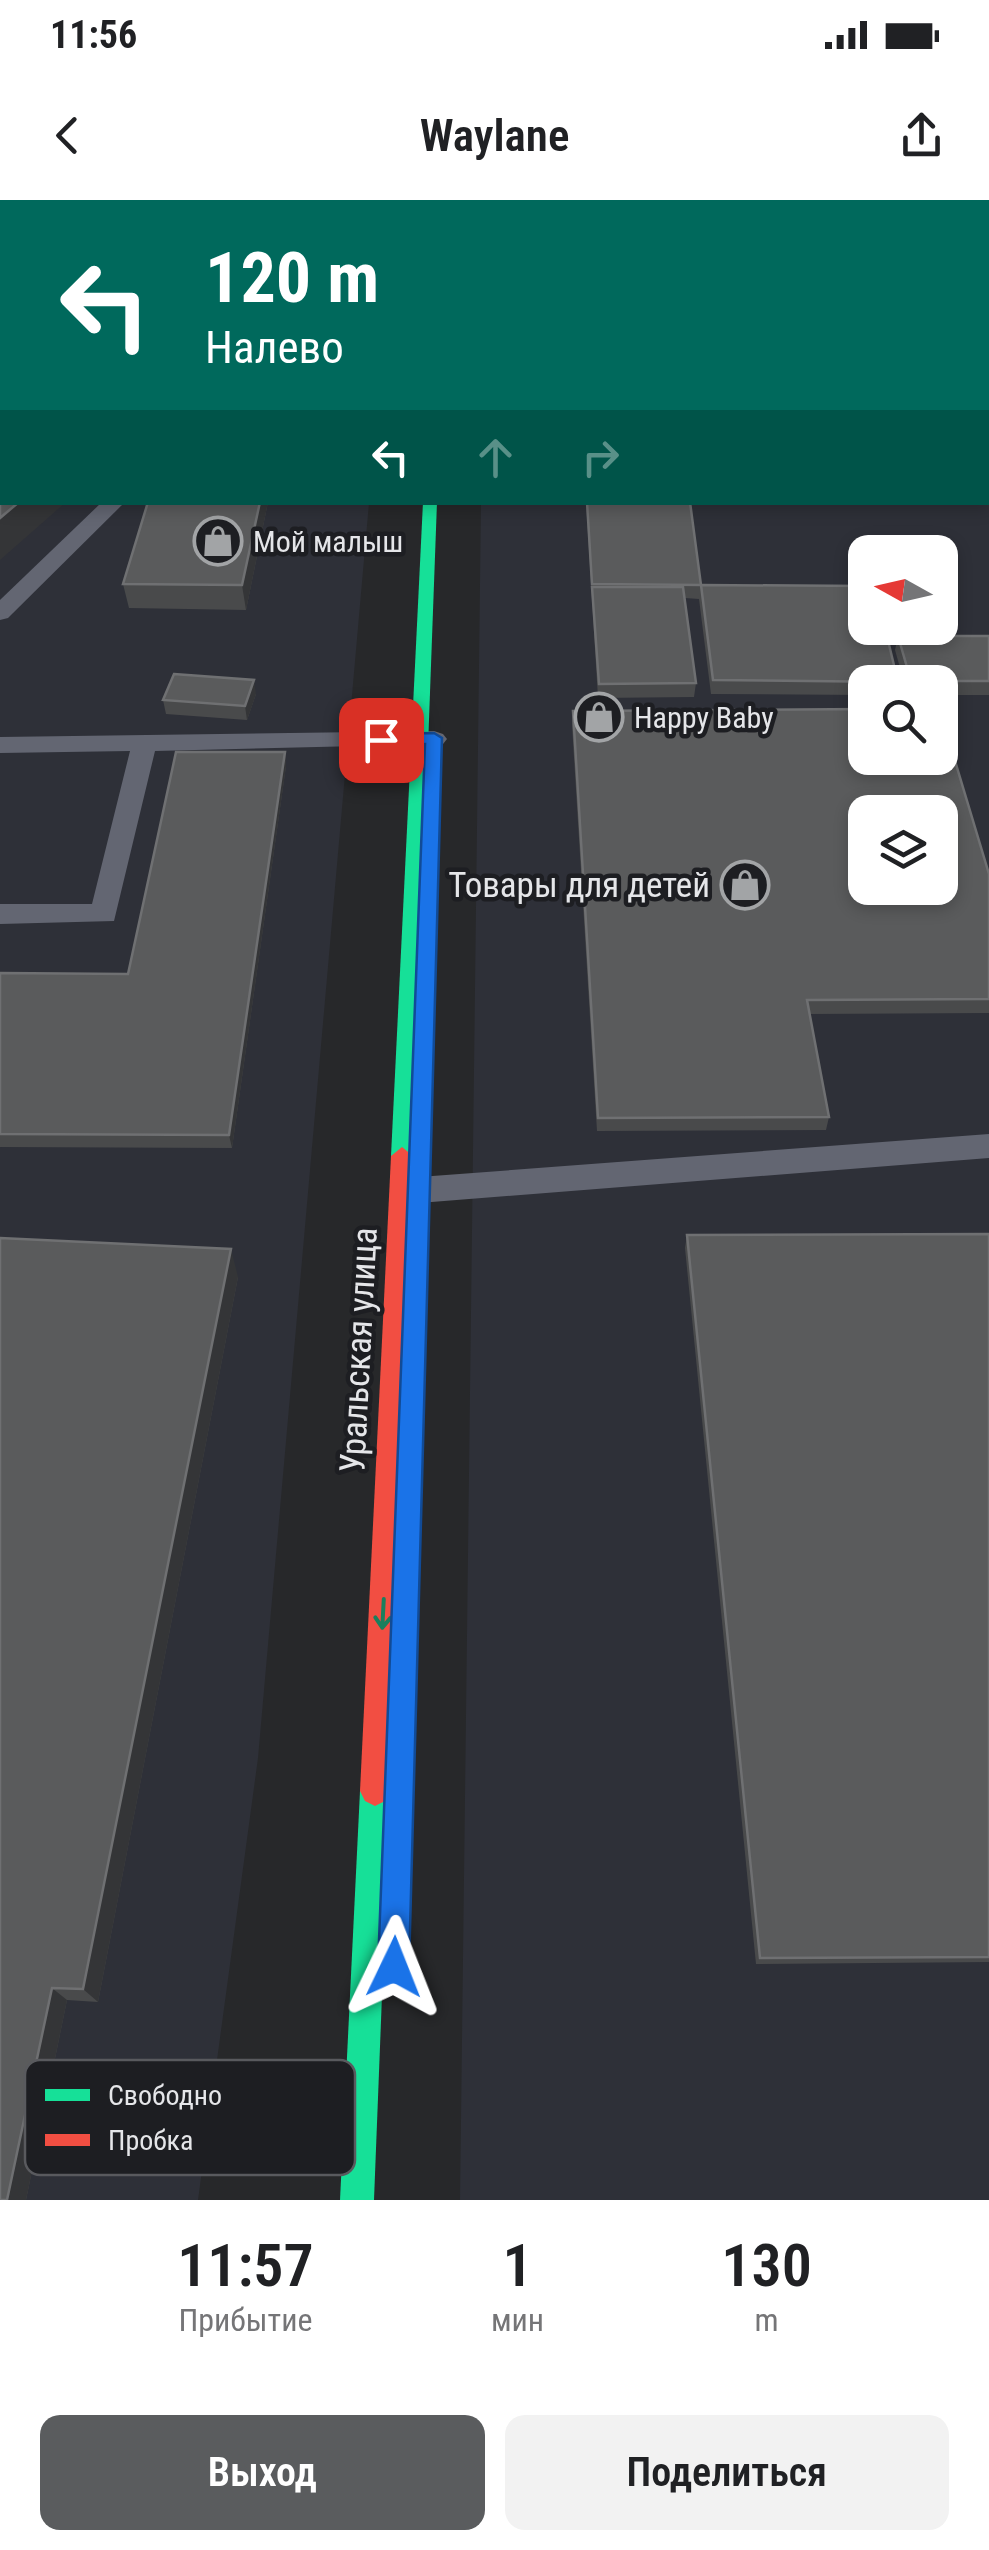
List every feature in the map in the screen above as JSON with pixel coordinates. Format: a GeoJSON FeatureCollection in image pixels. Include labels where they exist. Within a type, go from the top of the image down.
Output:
{"type":"FeatureCollection","features":[{"type":"Feature","properties":{"kind":"main road","name":"Уральская улица"},"geometry":{"type":"LineString","coordinates":[[403,1685],[419,1190],[430,505]]}},
{"type":"Feature","properties":{"kind":"main road","name":"Уральская улица"},"geometry":{"type":"LineString","coordinates":[[357,2200],[441,505]]}},
{"type":"Feature","properties":{"kind":"lane"},"geometry":{"type":"LineString","coordinates":[[0,613],[113,505]]}},
{"type":"Feature","properties":{"kind":"lane"},"geometry":{"type":"LineString","coordinates":[[0,745],[427,739]]}},
{"type":"Feature","properties":{"kind":"lane"},"geometry":{"type":"LineString","coordinates":[[0,914],[104,914],[144,743]]}},
{"type":"Feature","properties":{"kind":"lane"},"geometry":{"type":"LineString","coordinates":[[419,1190],[989,1146]]}},
{"type":"Feature","properties":{"kind":"shaded area"},"geometry":{"type":"Polygon","coordinates":[[[0,505],[369,505],[258,1758],[217,2060],[25,2060],[25,2175],[201,2175],[198,2200],[0,2200],[0,505]]]}},
{"type":"Feature","properties":{"kind":"shaded area"},"geometry":{"type":"Polygon","coordinates":[[[481,505],[989,505],[989,2200],[460,2200],[481,505]]]}},
{"type":"Feature","properties":{"kind":"building"},"geometry":{"type":"Polygon","coordinates":[[[0,505],[15,505],[0,518],[0,505]]]}},
{"type":"Feature","properties":{"kind":"building"},"geometry":{"type":"Polygon","coordinates":[[[147,505],[259,505],[242,585],[123,584],[147,505]]]}},
{"type":"Feature","properties":{"kind":"building"},"geometry":{"type":"Polygon","coordinates":[[[587,505],[690,505],[701,585],[592,584],[587,505]]]}},
{"type":"Feature","properties":{"kind":"building"},"geometry":{"type":"Polygon","coordinates":[[[701,585],[848,586],[848,645],[889,645],[894,665],[848,665],[848,681],[713,680],[701,585]]]}},
{"type":"Feature","properties":{"kind":"building"},"geometry":{"type":"Polygon","coordinates":[[[592,587],[683,587],[696,683],[599,684],[592,587]]]}},
{"type":"Feature","properties":{"kind":"building"},"geometry":{"type":"Polygon","coordinates":[[[958,636],[989,636],[989,681],[958,681],[958,665],[906,665],[901,645],[958,645],[958,636]]]}},
{"type":"Feature","properties":{"kind":"building"},"geometry":{"type":"Polygon","coordinates":[[[174,674],[254,680],[245,706],[163,700],[174,674]]]}},
{"type":"Feature","properties":{"kind":"building"},"geometry":{"type":"Polygon","coordinates":[[[848,709],[848,775],[958,775],[958,771],[989,874],[989,999],[807,1000],[829,1117],[598,1118],[573,711],[848,709]]]}},
{"type":"Feature","properties":{"kind":"building"},"geometry":{"type":"Polygon","coordinates":[[[176,752],[285,752],[229,1135],[0,1134],[0,973],[128,974],[176,752]]]}},
{"type":"Feature","properties":{"kind":"building"},"geometry":{"type":"Polygon","coordinates":[[[989,1234],[989,1957],[760,1958],[687,1235],[989,1234]]]}},
{"type":"Feature","properties":{"kind":"building"},"geometry":{"type":"Polygon","coordinates":[[[0,1238],[231,1249],[83,1989],[52,1988],[37,2060],[25,2060],[25,2115],[7,2200],[0,2200],[0,1238]]]}},
{"type":"Feature","properties":{"kind":"traffic: fast"},"geometry":{"type":"LineString","coordinates":[[402,1156],[430,505]]}},
{"type":"Feature","properties":{"kind":"traffic: fast"},"geometry":{"type":"LineString","coordinates":[[357,2200],[375,1791]]}},
{"type":"Feature","properties":{"kind":"traffic: jam"},"geometry":{"type":"LineString","coordinates":[[375,1791],[402,1156]]}},
{"type":"Feature","properties":{"kind":"place","name":"Мой малыш"},"geometry":{"type":"Point","coordinates":[218,541]}},
{"type":"Feature","properties":{"kind":"place","name":"Happy Baby"},"geometry":{"type":"Point","coordinates":[599,717]}},
{"type":"Feature","properties":{"kind":"place","name":"Товары для детей"},"geometry":{"type":"Point","coordinates":[745,885]}},
{"type":"Feature","properties":{"kind":"route"},"geometry":{"type":"LineString","coordinates":[[381,740],[434,738],[394,1967]]}}]}
